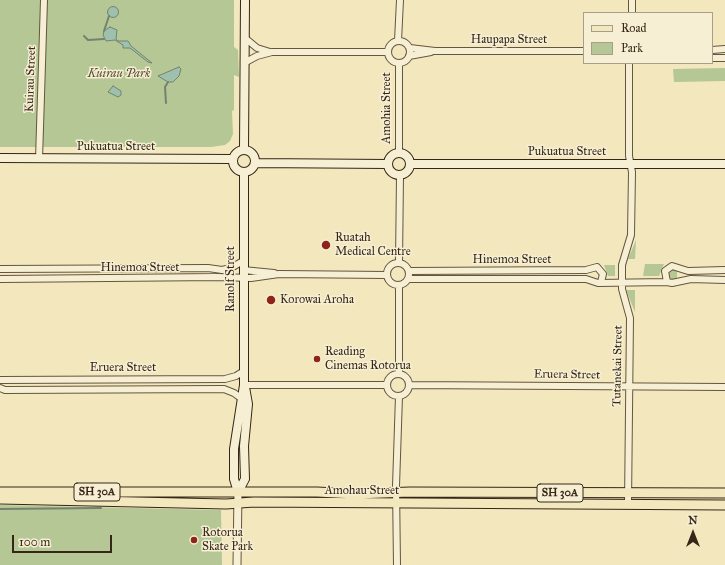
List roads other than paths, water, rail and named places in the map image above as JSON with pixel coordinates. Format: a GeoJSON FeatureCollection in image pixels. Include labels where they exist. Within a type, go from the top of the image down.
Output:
{"type":"FeatureCollection","features":[{"type":"Feature","properties":{"kind":"main road"},"geometry":{"type":"LineString","coordinates":[[244,149],[245,0]]}},
{"type":"Feature","properties":{"kind":"main road"},"geometry":{"type":"LineString","coordinates":[[244,149],[252,153],[255,163],[251,170],[244,172],[236,168],[233,159],[236,152],[244,149]]}},
{"type":"Feature","properties":{"kind":"main road","name":"Amohia Street"},"geometry":{"type":"LineString","coordinates":[[388,164],[391,156],[399,153],[405,155],[410,164]]}},
{"type":"Feature","properties":{"kind":"main road","name":"Pukuatua Street"},"geometry":{"type":"LineString","coordinates":[[0,158],[233,159]]}},
{"type":"Feature","properties":{"kind":"main road"},"geometry":{"type":"LineString","coordinates":[[255,163],[388,164],[390,171],[400,175],[407,172],[410,164]]}},
{"type":"Feature","properties":{"kind":"main road","name":"Pukuatua Street"},"geometry":{"type":"LineString","coordinates":[[410,164],[725,164]]}},
{"type":"Feature","properties":{"kind":"main road","name":"Ranolf Street"},"geometry":{"type":"LineString","coordinates":[[238,492],[245,479],[244,446],[248,404],[244,385],[244,172]]}},
{"type":"Feature","properties":{"kind":"main road","name":"Ranolf Street"},"geometry":{"type":"LineString","coordinates":[[238,492],[234,479],[234,449],[240,412],[240,398],[244,385]]}},
{"type":"Feature","properties":{"kind":"main road","name":"Amohau Street"},"geometry":{"type":"LineString","coordinates":[[0,492],[725,493]]}},
{"type":"Feature","properties":{"kind":"main road"},"geometry":{"type":"LineString","coordinates":[[159,492],[159,503]]}},
{"type":"Feature","properties":{"kind":"main road","name":"Amohau Street"},"geometry":{"type":"LineString","coordinates":[[0,499],[159,503],[725,504]]}},
{"type":"Feature","properties":{"kind":"street","name":"Kuirau Street"},"geometry":{"type":"LineString","coordinates":[[40,159],[44,0]]}},
{"type":"Feature","properties":{"kind":"street"},"geometry":{"type":"LineString","coordinates":[[398,41],[400,0]]}},
{"type":"Feature","properties":{"kind":"street"},"geometry":{"type":"LineString","coordinates":[[632,0],[632,12]]}},
{"type":"Feature","properties":{"kind":"street"},"geometry":{"type":"LineString","coordinates":[[245,38],[257,48],[272,52],[388,52],[390,46],[398,41],[405,43],[410,48],[410,56]]}},
{"type":"Feature","properties":{"kind":"street","name":"Haupapa Street"},"geometry":{"type":"LineString","coordinates":[[410,48],[435,51],[583,51]]}},
{"type":"Feature","properties":{"kind":"street"},"geometry":{"type":"LineString","coordinates":[[713,50],[725,49]]}},
{"type":"Feature","properties":{"kind":"street","name":"Haupapa Street"},"geometry":{"type":"LineString","coordinates":[[410,56],[435,51]]}},
{"type":"Feature","properties":{"kind":"street"},"geometry":{"type":"LineString","coordinates":[[244,64],[257,56],[272,52]]}},
{"type":"Feature","properties":{"kind":"street","name":"Amohia Street"},"geometry":{"type":"LineString","coordinates":[[388,52],[391,60],[399,63],[404,62],[410,56]]}},
{"type":"Feature","properties":{"kind":"street"},"geometry":{"type":"LineString","coordinates":[[713,58],[725,58]]}},
{"type":"Feature","properties":{"kind":"street","name":"Amohia Street"},"geometry":{"type":"LineString","coordinates":[[399,63],[399,153]]}},
{"type":"Feature","properties":{"kind":"street","name":"Tutanekai Street"},"geometry":{"type":"LineString","coordinates":[[628,504],[628,387],[630,318],[622,289],[622,265],[631,235],[629,64]]}},
{"type":"Feature","properties":{"kind":"street"},"geometry":{"type":"LineString","coordinates":[[399,263],[400,175]]}},
{"type":"Feature","properties":{"kind":"street","name":"Hinemoa Street"},"geometry":{"type":"LineString","coordinates":[[0,269],[208,268],[222,270],[231,268],[243,261]]}},
{"type":"Feature","properties":{"kind":"street"},"geometry":{"type":"LineString","coordinates":[[399,263],[405,265],[409,271],[409,279],[400,286],[392,284],[387,275],[390,266],[399,263]]}},
{"type":"Feature","properties":{"kind":"street"},"geometry":{"type":"LineString","coordinates":[[667,282],[665,271],[672,266],[688,271],[725,270]]}},
{"type":"Feature","properties":{"kind":"street","name":"Hinemoa Street"},"geometry":{"type":"LineString","coordinates":[[409,271],[586,270],[597,268],[603,274],[601,282]]}},
{"type":"Feature","properties":{"kind":"street","name":"Hinemoa Street"},"geometry":{"type":"LineString","coordinates":[[243,270],[257,270],[279,274]]}},
{"type":"Feature","properties":{"kind":"street","name":"Hinemoa Street"},"geometry":{"type":"LineString","coordinates":[[0,279],[243,278],[279,274],[387,275]]}},
{"type":"Feature","properties":{"kind":"street","name":"Hinemoa Street"},"geometry":{"type":"LineString","coordinates":[[409,279],[586,279],[595,283],[667,282],[672,284],[691,279],[725,280]]}},
{"type":"Feature","properties":{"kind":"street"},"geometry":{"type":"LineString","coordinates":[[399,374],[400,286]]}},
{"type":"Feature","properties":{"kind":"street","name":"Eruera Street"},"geometry":{"type":"LineString","coordinates":[[0,380],[225,379],[236,376],[244,371]]}},
{"type":"Feature","properties":{"kind":"street"},"geometry":{"type":"LineString","coordinates":[[399,374],[406,377],[409,385],[407,392],[399,396],[392,395],[388,391],[387,385],[389,378],[393,375],[399,374]]}},
{"type":"Feature","properties":{"kind":"street"},"geometry":{"type":"LineString","coordinates":[[244,385],[387,385]]}},
{"type":"Feature","properties":{"kind":"street","name":"Eruera Street"},"geometry":{"type":"LineString","coordinates":[[409,385],[725,387]]}},
{"type":"Feature","properties":{"kind":"street","name":"Eruera Street"},"geometry":{"type":"LineString","coordinates":[[0,388],[5,390],[224,389],[234,393],[240,398]]}},
{"type":"Feature","properties":{"kind":"street"},"geometry":{"type":"LineString","coordinates":[[397,565],[396,493],[399,396]]}},
{"type":"Feature","properties":{"kind":"street","name":"Ranolf Street"},"geometry":{"type":"LineString","coordinates":[[237,565],[238,492]]}},
{"type":"Feature","properties":{"kind":"waterway"},"geometry":{"type":"LineString","coordinates":[[104,31],[109,16]]}},
{"type":"Feature","properties":{"kind":"waterway"},"geometry":{"type":"LineString","coordinates":[[84,36],[88,40],[104,39]]}},
{"type":"Feature","properties":{"kind":"waterway"},"geometry":{"type":"LineString","coordinates":[[166,103],[165,87],[168,82]]}},
{"type":"Feature","properties":{"kind":"waterway"},"geometry":{"type":"LineString","coordinates":[[0,509],[101,508]]}},
{"type":"Feature","properties":{"kind":"place","name":"Ruatah Medical Centre"},"geometry":{"type":"Point","coordinates":[326,245]}},
{"type":"Feature","properties":{"kind":"place","name":"Korowai Aroha"},"geometry":{"type":"Point","coordinates":[271,300]}},
{"type":"Feature","properties":{"kind":"place","name":"Reading Cinemas Rotorua"},"geometry":{"type":"Point","coordinates":[317,359]}},
{"type":"Feature","properties":{"kind":"place","name":"Rotorua Skate Park"},"geometry":{"type":"Point","coordinates":[194,540]}},
{"type":"Feature","properties":{"kind":"park label","name":"Kuirau Park"},"geometry":{"type":"Point","coordinates":[119,74]}}]}
